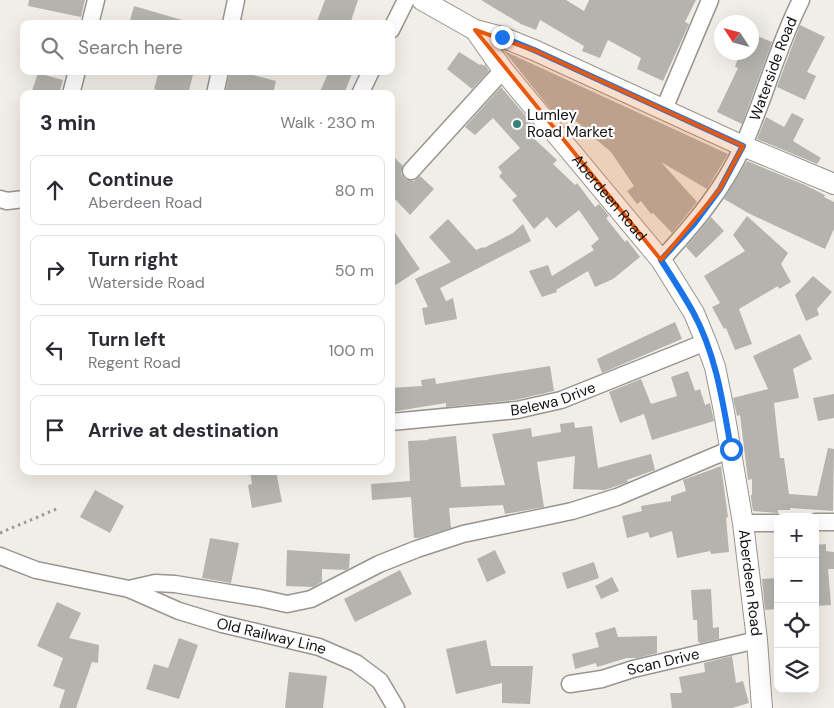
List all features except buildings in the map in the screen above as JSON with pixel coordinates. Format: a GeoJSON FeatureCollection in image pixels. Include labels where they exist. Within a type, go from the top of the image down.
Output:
{"type":"FeatureCollection","features":[{"type":"Feature","properties":{"kind":"street"},"geometry":{"type":"LineString","coordinates":[[91,20],[96,0]]}},
{"type":"Feature","properties":{"kind":"street"},"geometry":{"type":"LineString","coordinates":[[232,20],[236,0]]}},
{"type":"Feature","properties":{"kind":"street"},"geometry":{"type":"LineString","coordinates":[[395,22],[406,0]]}},
{"type":"Feature","properties":{"kind":"street"},"geometry":{"type":"LineString","coordinates":[[422,0],[474,30],[502,37],[534,50],[743,146],[834,184]]}},
{"type":"Feature","properties":{"kind":"street"},"geometry":{"type":"LineString","coordinates":[[664,109],[710,0]]}},
{"type":"Feature","properties":{"kind":"street","name":"Waterside Road"},"geometry":{"type":"LineString","coordinates":[[661,260],[694,224],[715,196],[743,146],[801,0]]}},
{"type":"Feature","properties":{"kind":"street","name":"Aberdeen Road"},"geometry":{"type":"LineString","coordinates":[[474,30],[503,70],[661,260],[694,313],[715,367],[731,449],[757,640],[762,708]]}},
{"type":"Feature","properties":{"kind":"street"},"geometry":{"type":"LineString","coordinates":[[411,171],[503,70]]}},
{"type":"Feature","properties":{"kind":"street"},"geometry":{"type":"LineString","coordinates":[[72,90],[76,75]]}},
{"type":"Feature","properties":{"kind":"street"},"geometry":{"type":"LineString","coordinates":[[216,90],[219,75]]}},
{"type":"Feature","properties":{"kind":"street"},"geometry":{"type":"LineString","coordinates":[[362,90],[369,75]]}},
{"type":"Feature","properties":{"kind":"street"},"geometry":{"type":"LineString","coordinates":[[0,199],[7,201],[20,200]]}},
{"type":"Feature","properties":{"kind":"street","name":"Belewa Drive"},"geometry":{"type":"LineString","coordinates":[[395,422],[517,410],[561,400],[706,342]]}},
{"type":"Feature","properties":{"kind":"street","name":"Old Railway Line"},"geometry":{"type":"LineString","coordinates":[[130,589],[155,583],[175,584],[287,604],[311,599],[379,564],[417,549],[463,534],[572,510],[617,497],[731,449]]}},
{"type":"Feature","properties":{"kind":"street"},"geometry":{"type":"LineString","coordinates":[[819,522],[834,522]]}},
{"type":"Feature","properties":{"kind":"street"},"geometry":{"type":"LineString","coordinates":[[742,523],[774,523]]}},
{"type":"Feature","properties":{"kind":"street","name":"Old Railway Line"},"geometry":{"type":"LineString","coordinates":[[0,556],[36,570],[130,589],[179,611],[222,624],[319,647],[356,662],[380,681],[396,708]]}},
{"type":"Feature","properties":{"kind":"street","name":"Scan Drive"},"geometry":{"type":"LineString","coordinates":[[570,684],[602,679],[633,669],[757,640]]}},
{"type":"Feature","properties":{"kind":"path"},"geometry":{"type":"LineString","coordinates":[[0,533],[59,508]]}},
{"type":"Feature","properties":{"kind":"highlighted area"},"geometry":{"type":"Polygon","coordinates":[[[475,30],[534,50],[743,146],[720,189],[661,260],[475,30]]]}},
{"type":"Feature","properties":{"kind":"place","name":"Lumley Road Market"},"geometry":{"type":"Point","coordinates":[517,124]}},
{"type":"Feature","properties":{"kind":"route"},"geometry":{"type":"LineString","coordinates":[[502,37],[743,146],[720,189],[694,224],[661,260],[694,313],[706,342],[715,367],[731,449]]}}]}
